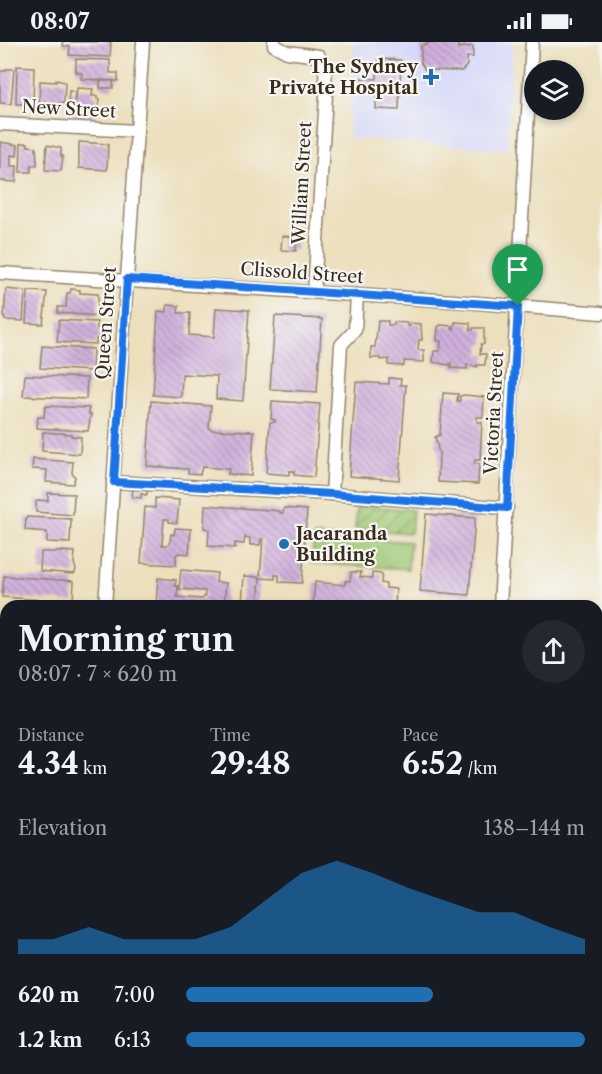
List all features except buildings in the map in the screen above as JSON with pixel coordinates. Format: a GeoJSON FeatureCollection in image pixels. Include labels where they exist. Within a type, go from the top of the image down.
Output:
{"type":"FeatureCollection","features":[{"type":"Feature","properties":{"kind":"street","name":"Queen Street"},"geometry":{"type":"LineString","coordinates":[[105,600],[143,42]]}},
{"type":"Feature","properties":{"kind":"street","name":"William Street"},"geometry":{"type":"LineString","coordinates":[[274,42],[274,45],[287,52],[319,56],[325,66],[326,95],[314,292]]}},
{"type":"Feature","properties":{"kind":"street","name":"Victoria Street"},"geometry":{"type":"LineString","coordinates":[[500,600],[532,42]]}},
{"type":"Feature","properties":{"kind":"street","name":"New Street"},"geometry":{"type":"LineString","coordinates":[[0,124],[137,131]]}},
{"type":"Feature","properties":{"kind":"street","name":"Clissold Street"},"geometry":{"type":"LineString","coordinates":[[0,273],[127,279],[602,313]]}},
{"type":"Feature","properties":{"kind":"street"},"geometry":{"type":"LineString","coordinates":[[332,494],[341,345],[355,330],[357,295]]}},
{"type":"Feature","properties":{"kind":"street"},"geometry":{"type":"LineString","coordinates":[[114,482],[332,494],[507,508]]}},
{"type":"Feature","properties":{"kind":"shaded area","name":"The Sydney Private Hospital"},"geometry":{"type":"Polygon","coordinates":[[[350,42],[513,42],[507,149],[348,138],[354,43],[350,42]]]}},
{"type":"Feature","properties":{"kind":"green space"},"geometry":{"type":"Polygon","coordinates":[[[357,505],[413,510],[411,533],[355,529],[357,505]]]}},
{"type":"Feature","properties":{"kind":"green space"},"geometry":{"type":"Polygon","coordinates":[[[314,536],[410,542],[408,569],[312,563],[314,536]]]}},
{"type":"Feature","properties":{"kind":"place","name":"The Sydney Private Hospital"},"geometry":{"type":"Point","coordinates":[431,77]}},
{"type":"Feature","properties":{"kind":"place","name":"Jacaranda Building"},"geometry":{"type":"Point","coordinates":[284,544]}},
{"type":"Feature","properties":{"kind":"route"},"geometry":{"type":"LineString","coordinates":[[127,279],[518,306],[507,508],[332,494],[114,482],[127,279]]}}]}
